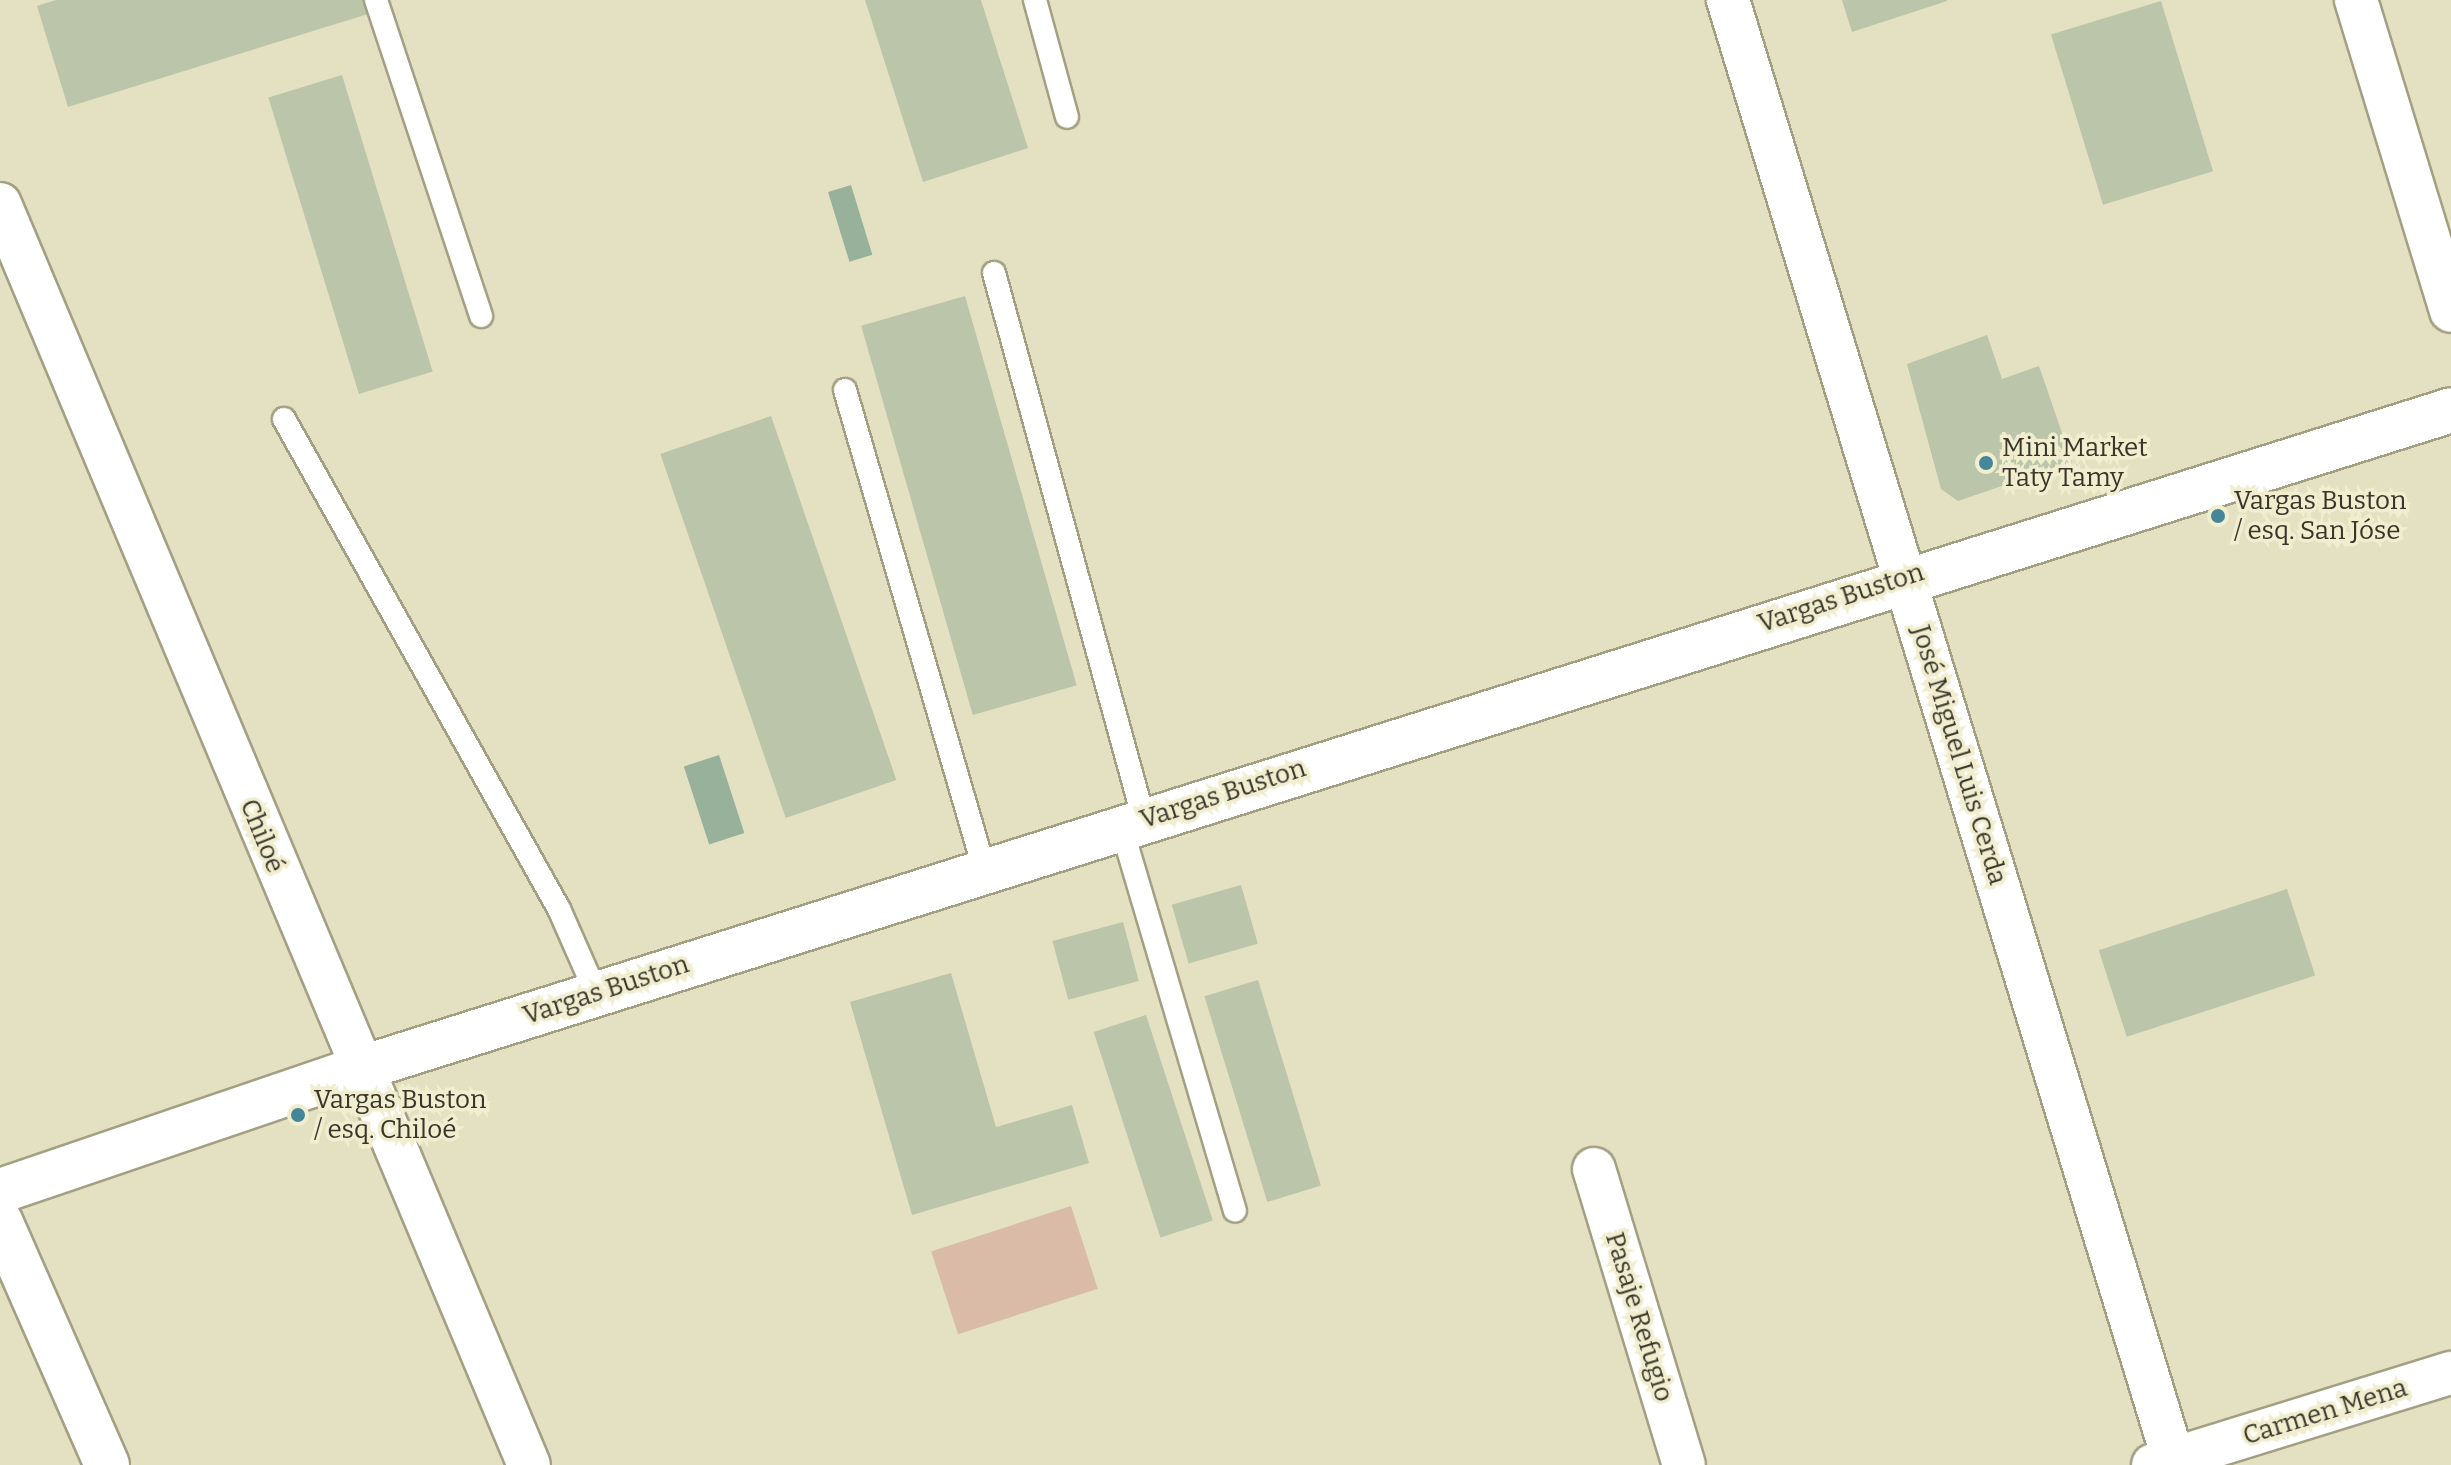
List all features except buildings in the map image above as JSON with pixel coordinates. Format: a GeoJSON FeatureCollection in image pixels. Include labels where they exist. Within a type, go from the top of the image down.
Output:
{"type":"FeatureCollection","features":[{"type":"Feature","properties":{"kind":"street","name":"José Miguel Luis Cerda"},"geometry":{"type":"LineString","coordinates":[[1728,0],[1904,578],[2167,1463]]}},
{"type":"Feature","properties":{"kind":"street"},"geometry":{"type":"LineString","coordinates":[[2356,0],[2451,311]]}},
{"type":"Feature","properties":{"kind":"street","name":"Chiloé"},"geometry":{"type":"LineString","coordinates":[[0,204],[359,1069],[529,1465]]}},
{"type":"Feature","properties":{"kind":"street","name":"Vargas Buston"},"geometry":{"type":"LineString","coordinates":[[0,1191],[359,1069],[596,993],[1904,578],[2451,410]]}},
{"type":"Feature","properties":{"kind":"street","name":"Pasaje Refugio"},"geometry":{"type":"LineString","coordinates":[[1594,1169],[1684,1465]]}},
{"type":"Feature","properties":{"kind":"street"},"geometry":{"type":"LineString","coordinates":[[0,1221],[107,1465]]}},
{"type":"Feature","properties":{"kind":"street","name":"Carmen Mena"},"geometry":{"type":"LineString","coordinates":[[2167,1463],[2451,1373]]}},
{"type":"Feature","properties":{"kind":"lane"},"geometry":{"type":"LineString","coordinates":[[376,0],[481,316]]}},
{"type":"Feature","properties":{"kind":"lane"},"geometry":{"type":"LineString","coordinates":[[1035,0],[1067,117]]}},
{"type":"Feature","properties":{"kind":"lane"},"geometry":{"type":"LineString","coordinates":[[994,273],[1132,823],[1235,1210]]}},
{"type":"Feature","properties":{"kind":"lane"},"geometry":{"type":"LineString","coordinates":[[845,390],[984,870]]}},
{"type":"Feature","properties":{"kind":"lane"},"geometry":{"type":"LineString","coordinates":[[284,419],[559,909],[596,993]]}},
{"type":"Feature","properties":{"kind":"shaded area"},"geometry":{"type":"Polygon","coordinates":[[[851,185],[872,255],[849,262],[828,192],[851,185]]]}},
{"type":"Feature","properties":{"kind":"shaded area"},"geometry":{"type":"Polygon","coordinates":[[[719,755],[744,833],[709,844],[684,766],[719,755]]]}},
{"type":"Feature","properties":{"kind":"shaded area"},"geometry":{"type":"Polygon","coordinates":[[[1071,1206],[1098,1289],[958,1334],[931,1251],[1071,1206]]]}},
{"type":"Feature","properties":{"kind":"place","name":"Mini Market Taty Tamy"},"geometry":{"type":"Point","coordinates":[1986,463]}},
{"type":"Feature","properties":{"kind":"place","name":"Vargas Buston / esq. San Jóse"},"geometry":{"type":"Point","coordinates":[2218,516]}},
{"type":"Feature","properties":{"kind":"place","name":"Vargas Buston / esq. Chiloé"},"geometry":{"type":"Point","coordinates":[298,1115]}}]}
